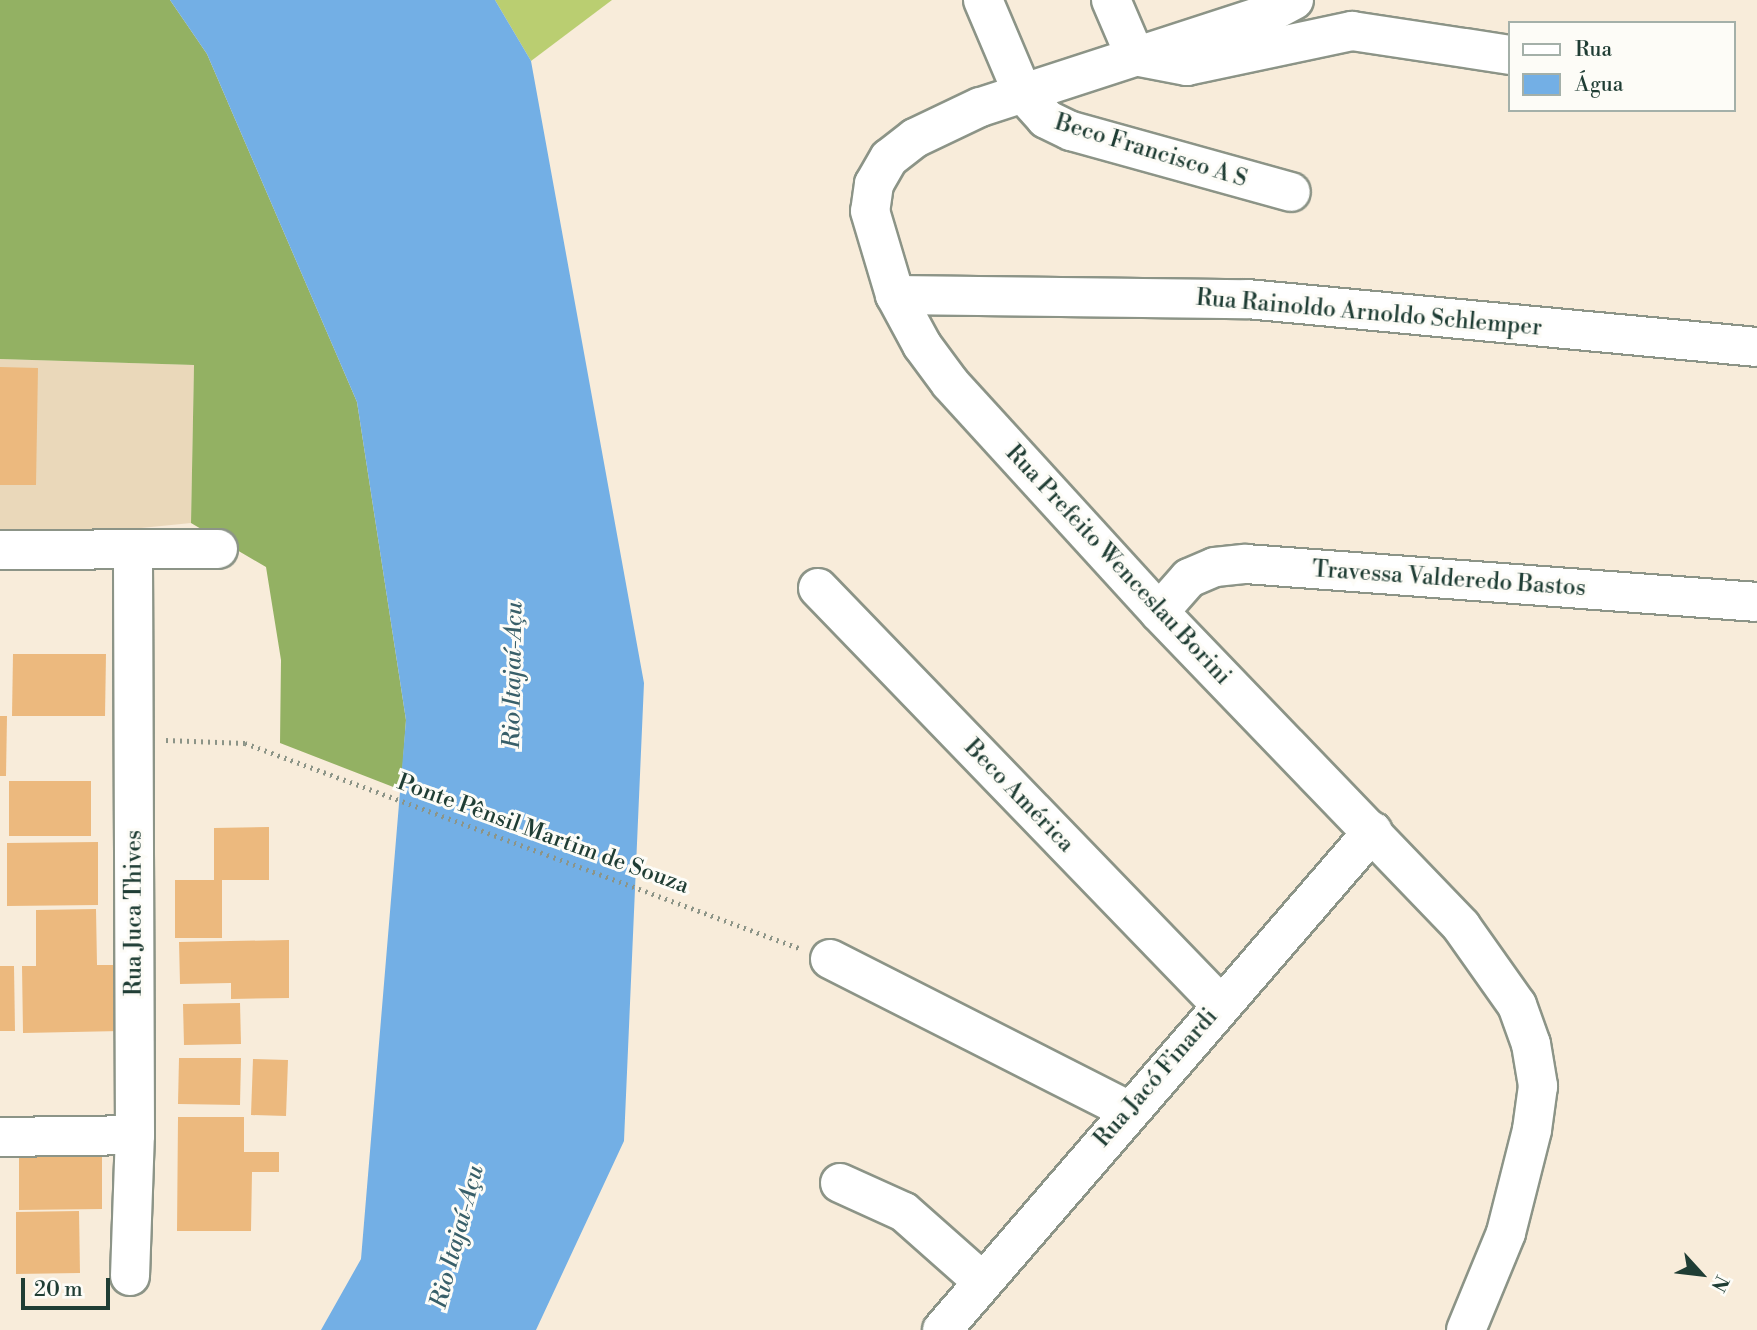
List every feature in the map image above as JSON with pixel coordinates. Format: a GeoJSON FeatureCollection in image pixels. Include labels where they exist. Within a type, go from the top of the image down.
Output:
{"type":"FeatureCollection","features":[{"type":"Feature","properties":{"kind":"street","name":"Beco Francisco A S"},"geometry":{"type":"LineString","coordinates":[[983,0],[1022,92],[1046,120],[1071,131],[1291,192]]}},
{"type":"Feature","properties":{"kind":"street"},"geometry":{"type":"LineString","coordinates":[[1111,0],[1135,56],[1188,66],[1352,31],[1508,55]]}},
{"type":"Feature","properties":{"kind":"street","name":"Rua Prefeito Wenceslau Borini"},"geometry":{"type":"LineString","coordinates":[[1294,0],[1270,13],[1022,92],[915,138],[889,158],[874,184],[870,211],[895,295],[922,345],[950,383],[1158,612],[1373,831],[1478,948],[1517,1005],[1531,1044],[1538,1086],[1532,1130],[1506,1233],[1466,1330]]}},
{"type":"Feature","properties":{"kind":"street","name":"Rua Rainoldo Arnoldo Schlemper"},"geometry":{"type":"LineString","coordinates":[[895,295],[1247,299],[1757,347]]}},
{"type":"Feature","properties":{"kind":"street"},"geometry":{"type":"LineString","coordinates":[[0,550],[218,549]]}},
{"type":"Feature","properties":{"kind":"street","name":"Rua Juca Thives"},"geometry":{"type":"LineString","coordinates":[[130,1276],[135,1135],[134,550]]}},
{"type":"Feature","properties":{"kind":"street","name":"Travessa Valderedo Bastos"},"geometry":{"type":"LineString","coordinates":[[1158,612],[1189,578],[1215,567],[1246,564],[1757,602]]}},
{"type":"Feature","properties":{"kind":"street","name":"Beco América"},"geometry":{"type":"LineString","coordinates":[[818,588],[1220,1004]]}},
{"type":"Feature","properties":{"kind":"street","name":"Rua Jacó Finardi"},"geometry":{"type":"LineString","coordinates":[[942,1330],[1128,1110],[1373,831]]}},
{"type":"Feature","properties":{"kind":"street"},"geometry":{"type":"LineString","coordinates":[[830,959],[1128,1110]]}},
{"type":"Feature","properties":{"kind":"street"},"geometry":{"type":"LineString","coordinates":[[0,1137],[135,1135]]}},
{"type":"Feature","properties":{"kind":"street"},"geometry":{"type":"LineString","coordinates":[[840,1183],[904,1212],[982,1282]]}},
{"type":"Feature","properties":{"kind":"path","name":"Ponte Pênsil Martim de Souza"},"geometry":{"type":"LineString","coordinates":[[133,738],[245,743],[830,959]]}},
{"type":"Feature","properties":{"kind":"shaded area"},"geometry":{"type":"Polygon","coordinates":[[[0,359],[194,365],[191,523],[121,530],[0,530],[0,359]]]}},
{"type":"Feature","properties":{"kind":"green space"},"geometry":{"type":"Polygon","coordinates":[[[0,0],[170,0],[207,54],[357,402],[406,720],[401,790],[280,743],[281,660],[266,567],[191,523],[194,365],[0,359],[0,0]]]}},
{"type":"Feature","properties":{"kind":"green space"},"geometry":{"type":"Polygon","coordinates":[[[495,0],[612,0],[531,61],[495,0]]]}},
{"type":"Feature","properties":{"kind":"water","name":"Rio Itajaí-Açu"},"geometry":{"type":"Polygon","coordinates":[[[170,0],[495,0],[531,61],[644,683],[624,1141],[536,1330],[321,1330],[361,1259],[406,720],[357,402],[207,54],[170,0]]]}},
{"type":"Feature","properties":{"kind":"building"},"geometry":{"type":"Polygon","coordinates":[[[0,367],[38,368],[36,485],[0,485],[0,367]]]}},
{"type":"Feature","properties":{"kind":"building"},"geometry":{"type":"Polygon","coordinates":[[[13,654],[106,654],[105,716],[12,716],[13,654]]]}},
{"type":"Feature","properties":{"kind":"building"},"geometry":{"type":"Polygon","coordinates":[[[0,716],[7,716],[6,776],[0,776],[0,716]]]}},
{"type":"Feature","properties":{"kind":"building"},"geometry":{"type":"Polygon","coordinates":[[[9,781],[91,781],[91,836],[9,836],[9,781]]]}},
{"type":"Feature","properties":{"kind":"building"},"geometry":{"type":"Polygon","coordinates":[[[269,827],[269,880],[222,880],[222,938],[175,938],[175,880],[214,880],[214,828],[269,827]]]}},
{"type":"Feature","properties":{"kind":"building"},"geometry":{"type":"Polygon","coordinates":[[[98,842],[98,905],[7,906],[7,843],[98,842]]]}},
{"type":"Feature","properties":{"kind":"building"},"geometry":{"type":"Polygon","coordinates":[[[96,909],[97,965],[121,965],[121,1031],[23,1033],[22,966],[36,966],[36,910],[96,909]]]}},
{"type":"Feature","properties":{"kind":"building"},"geometry":{"type":"Polygon","coordinates":[[[289,940],[289,998],[231,999],[231,983],[180,984],[179,942],[289,940]]]}},
{"type":"Feature","properties":{"kind":"building"},"geometry":{"type":"Polygon","coordinates":[[[0,966],[14,966],[15,1031],[0,1031],[0,966]]]}},
{"type":"Feature","properties":{"kind":"building"},"geometry":{"type":"Polygon","coordinates":[[[240,1003],[241,1044],[184,1045],[183,1004],[240,1003]]]}},
{"type":"Feature","properties":{"kind":"building"},"geometry":{"type":"Polygon","coordinates":[[[179,1058],[241,1058],[240,1105],[178,1104],[179,1058]]]}},
{"type":"Feature","properties":{"kind":"building"},"geometry":{"type":"Polygon","coordinates":[[[253,1059],[288,1060],[286,1116],[251,1115],[253,1059]]]}},
{"type":"Feature","properties":{"kind":"building"},"geometry":{"type":"Polygon","coordinates":[[[178,1117],[244,1117],[244,1152],[279,1152],[279,1172],[252,1172],[251,1231],[177,1231],[178,1117]]]}},
{"type":"Feature","properties":{"kind":"building"},"geometry":{"type":"Polygon","coordinates":[[[19,1155],[102,1155],[102,1209],[19,1210],[19,1155]]]}},
{"type":"Feature","properties":{"kind":"building"},"geometry":{"type":"Polygon","coordinates":[[[79,1211],[80,1273],[16,1274],[16,1212],[79,1211]]]}}]}
